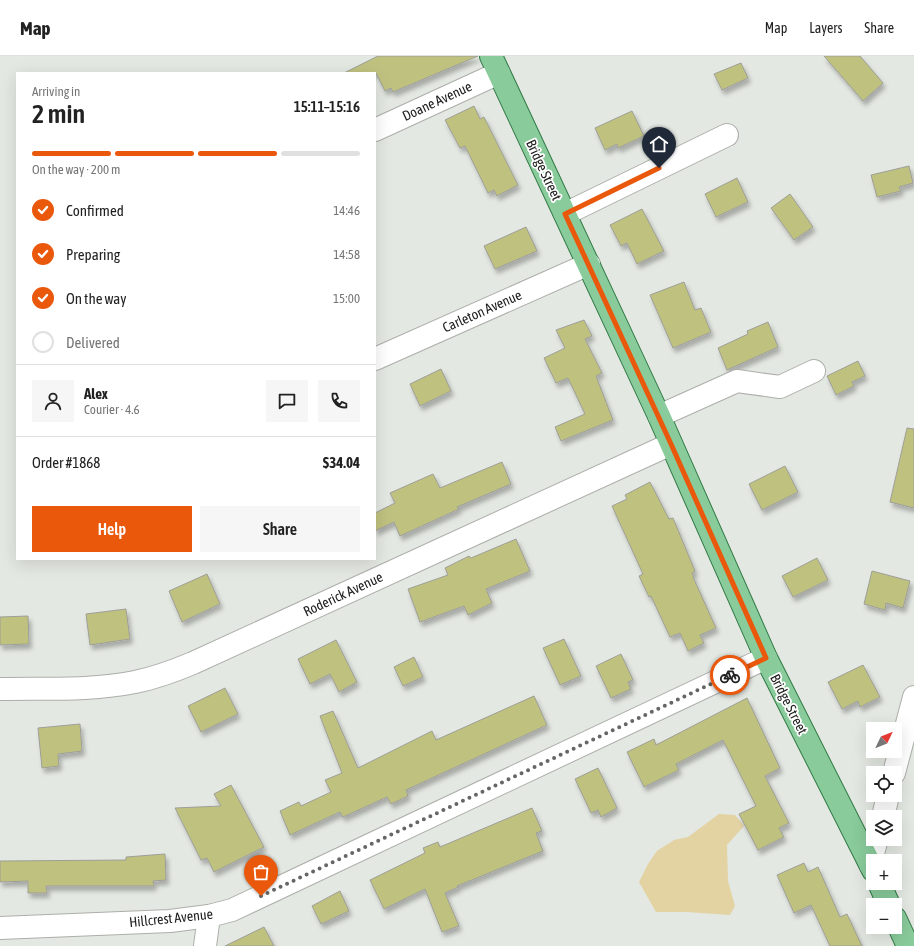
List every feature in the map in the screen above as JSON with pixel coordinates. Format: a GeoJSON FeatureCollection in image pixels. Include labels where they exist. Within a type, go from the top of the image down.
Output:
{"type":"FeatureCollection","features":[{"type":"Feature","properties":{"kind":"main road","name":"Bridge Street"},"geometry":{"type":"LineString","coordinates":[[495,64],[589,264],[766,658],[866,856]]}},
{"type":"Feature","properties":{"kind":"main road"},"geometry":{"type":"LineString","coordinates":[[902,933],[908,946]]}},
{"type":"Feature","properties":{"kind":"street","name":"Doane Avenue"},"geometry":{"type":"LineString","coordinates":[[376,129],[495,64]]}},
{"type":"Feature","properties":{"kind":"street"},"geometry":{"type":"LineString","coordinates":[[565,214],[727,135]]}},
{"type":"Feature","properties":{"kind":"street","name":"Carleton Avenue"},"geometry":{"type":"LineString","coordinates":[[376,359],[589,264]]}},
{"type":"Feature","properties":{"kind":"street"},"geometry":{"type":"LineString","coordinates":[[658,416],[738,381],[780,386],[814,371]]}},
{"type":"Feature","properties":{"kind":"street","name":"Roderick Avenue"},"geometry":{"type":"LineString","coordinates":[[0,689],[104,686],[135,682],[164,674],[193,663],[671,444]]}},
{"type":"Feature","properties":{"kind":"street","name":"Hillcrest Avenue"},"geometry":{"type":"LineString","coordinates":[[0,928],[170,921],[209,916],[232,910],[766,658]]}},
{"type":"Feature","properties":{"kind":"street"},"geometry":{"type":"LineString","coordinates":[[896,766],[914,697]]}},
{"type":"Feature","properties":{"kind":"street"},"geometry":{"type":"LineString","coordinates":[[205,946],[209,916]]}},
{"type":"Feature","properties":{"kind":"shaded area"},"geometry":{"type":"Polygon","coordinates":[[[719,814],[735,815],[744,826],[727,845],[728,881],[735,906],[730,915],[687,912],[656,912],[639,882],[648,864],[657,851],[674,840],[688,837],[719,814]]]}},
{"type":"Feature","properties":{"kind":"building"},"geometry":{"type":"Polygon","coordinates":[[[378,56],[478,56],[393,92],[391,88],[385,91],[376,72],[346,72],[378,56]]]}},
{"type":"Feature","properties":{"kind":"building"},"geometry":{"type":"Polygon","coordinates":[[[824,56],[860,56],[883,83],[863,101],[824,56]]]}},
{"type":"Feature","properties":{"kind":"building"},"geometry":{"type":"Polygon","coordinates":[[[741,63],[748,78],[722,90],[714,74],[741,63]]]}},
{"type":"Feature","properties":{"kind":"building"},"geometry":{"type":"Polygon","coordinates":[[[474,106],[480,119],[484,117],[518,185],[497,196],[494,190],[488,193],[465,146],[460,148],[445,120],[474,106]]]}},
{"type":"Feature","properties":{"kind":"building"},"geometry":{"type":"Polygon","coordinates":[[[632,111],[644,136],[618,148],[617,144],[605,150],[595,128],[632,111]]]}},
{"type":"Feature","properties":{"kind":"building"},"geometry":{"type":"Polygon","coordinates":[[[909,166],[913,183],[899,187],[901,191],[877,197],[871,175],[909,166]]]}},
{"type":"Feature","properties":{"kind":"building"},"geometry":{"type":"Polygon","coordinates":[[[737,178],[748,202],[716,217],[705,194],[737,178]]]}},
{"type":"Feature","properties":{"kind":"building"},"geometry":{"type":"Polygon","coordinates":[[[790,194],[813,227],[794,240],[771,208],[790,194]]]}},
{"type":"Feature","properties":{"kind":"building"},"geometry":{"type":"Polygon","coordinates":[[[642,209],[664,251],[637,264],[627,243],[621,246],[610,225],[642,209]]]}},
{"type":"Feature","properties":{"kind":"building"},"geometry":{"type":"Polygon","coordinates":[[[526,227],[537,251],[495,269],[484,246],[526,227]]]}},
{"type":"Feature","properties":{"kind":"building"},"geometry":{"type":"Polygon","coordinates":[[[684,282],[695,310],[701,308],[711,332],[673,348],[650,295],[684,282]]]}},
{"type":"Feature","properties":{"kind":"building"},"geometry":{"type":"Polygon","coordinates":[[[584,320],[592,336],[585,339],[602,373],[596,376],[613,420],[561,441],[555,427],[585,414],[568,378],[556,383],[544,358],[565,348],[556,330],[584,320]]]}},
{"type":"Feature","properties":{"kind":"building"},"geometry":{"type":"Polygon","coordinates":[[[768,322],[778,347],[727,370],[718,348],[748,334],[747,331],[768,322]]]}},
{"type":"Feature","properties":{"kind":"building"},"geometry":{"type":"Polygon","coordinates":[[[858,361],[865,376],[852,382],[854,386],[836,395],[827,376],[858,361]]]}},
{"type":"Feature","properties":{"kind":"building"},"geometry":{"type":"Polygon","coordinates":[[[441,369],[451,391],[420,406],[410,384],[441,369]]]}},
{"type":"Feature","properties":{"kind":"building"},"geometry":{"type":"Polygon","coordinates":[[[907,428],[914,429],[914,508],[890,502],[907,428]]]}},
{"type":"Feature","properties":{"kind":"building"},"geometry":{"type":"Polygon","coordinates":[[[502,462],[511,484],[457,507],[459,509],[400,536],[394,522],[376,531],[376,512],[395,503],[390,493],[433,474],[440,488],[502,462]]]}},
{"type":"Feature","properties":{"kind":"building"},"geometry":{"type":"Polygon","coordinates":[[[785,466],[798,492],[762,510],[749,484],[785,466]]]}},
{"type":"Feature","properties":{"kind":"building"},"geometry":{"type":"Polygon","coordinates":[[[650,482],[669,519],[673,518],[695,571],[692,573],[693,577],[716,628],[700,635],[704,643],[688,651],[680,633],[670,637],[651,596],[649,597],[639,576],[643,574],[612,506],[627,499],[625,495],[650,482]]]}},
{"type":"Feature","properties":{"kind":"building"},"geometry":{"type":"Polygon","coordinates":[[[516,539],[530,571],[486,589],[492,603],[468,615],[464,606],[420,622],[408,589],[448,575],[445,568],[469,556],[471,558],[516,539]]]}},
{"type":"Feature","properties":{"kind":"building"},"geometry":{"type":"Polygon","coordinates":[[[817,558],[828,580],[793,597],[782,576],[817,558]]]}},
{"type":"Feature","properties":{"kind":"building"},"geometry":{"type":"Polygon","coordinates":[[[872,571],[910,581],[903,608],[886,603],[885,610],[864,604],[872,571]]]}},
{"type":"Feature","properties":{"kind":"building"},"geometry":{"type":"Polygon","coordinates":[[[207,574],[220,604],[182,622],[169,591],[207,574]]]}},
{"type":"Feature","properties":{"kind":"building"},"geometry":{"type":"Polygon","coordinates":[[[126,609],[130,639],[90,645],[86,614],[126,609]]]}},
{"type":"Feature","properties":{"kind":"building"},"geometry":{"type":"Polygon","coordinates":[[[28,616],[29,644],[0,645],[0,617],[28,616]]]}},
{"type":"Feature","properties":{"kind":"building"},"geometry":{"type":"Polygon","coordinates":[[[564,639],[581,676],[560,685],[543,648],[564,639]]]}},
{"type":"Feature","properties":{"kind":"building"},"geometry":{"type":"Polygon","coordinates":[[[336,640],[357,682],[339,692],[330,674],[310,684],[298,659],[336,640]]]}},
{"type":"Feature","properties":{"kind":"building"},"geometry":{"type":"Polygon","coordinates":[[[621,654],[633,680],[628,682],[631,689],[611,698],[596,666],[621,654]]]}},
{"type":"Feature","properties":{"kind":"building"},"geometry":{"type":"Polygon","coordinates":[[[414,657],[423,677],[403,686],[394,667],[414,657]]]}},
{"type":"Feature","properties":{"kind":"building"},"geometry":{"type":"Polygon","coordinates":[[[863,665],[880,697],[860,707],[858,701],[842,709],[828,682],[863,665]]]}},
{"type":"Feature","properties":{"kind":"building"},"geometry":{"type":"Polygon","coordinates":[[[225,688],[238,714],[201,732],[188,706],[225,688]]]}},
{"type":"Feature","properties":{"kind":"building"},"geometry":{"type":"Polygon","coordinates":[[[534,696],[547,725],[406,790],[408,796],[391,804],[387,797],[343,817],[340,812],[290,835],[280,811],[299,802],[301,806],[331,792],[325,780],[342,773],[320,716],[333,711],[358,768],[432,731],[436,740],[534,696]]]}},
{"type":"Feature","properties":{"kind":"building"},"geometry":{"type":"Polygon","coordinates":[[[747,698],[780,768],[765,776],[789,823],[779,828],[784,837],[758,850],[739,814],[756,806],[723,740],[676,764],[679,770],[644,787],[627,752],[654,739],[656,745],[747,698]]]}},
{"type":"Feature","properties":{"kind":"building"},"geometry":{"type":"Polygon","coordinates":[[[80,724],[82,751],[58,754],[59,766],[42,768],[38,728],[80,724]]]}},
{"type":"Feature","properties":{"kind":"building"},"geometry":{"type":"Polygon","coordinates":[[[598,768],[617,808],[601,817],[598,810],[591,813],[575,779],[598,768]]]}},
{"type":"Feature","properties":{"kind":"building"},"geometry":{"type":"Polygon","coordinates":[[[231,785],[264,847],[214,872],[207,858],[201,860],[175,808],[221,806],[214,794],[231,785]]]}},
{"type":"Feature","properties":{"kind":"building"},"geometry":{"type":"Polygon","coordinates":[[[532,808],[542,831],[536,833],[543,851],[457,886],[458,887],[445,893],[459,926],[442,932],[425,889],[384,909],[370,880],[425,853],[423,848],[438,842],[440,847],[532,808]]]}},
{"type":"Feature","properties":{"kind":"building"},"geometry":{"type":"Polygon","coordinates":[[[165,854],[166,880],[153,881],[154,886],[46,886],[47,893],[28,893],[28,881],[0,882],[0,861],[126,860],[126,857],[165,854]]]}},
{"type":"Feature","properties":{"kind":"building"},"geometry":{"type":"Polygon","coordinates":[[[804,863],[808,872],[818,867],[840,917],[847,914],[862,946],[830,946],[811,905],[794,913],[777,875],[804,863]]]}},
{"type":"Feature","properties":{"kind":"building"},"geometry":{"type":"Polygon","coordinates":[[[340,891],[349,911],[321,924],[312,906],[340,891]]]}},
{"type":"Feature","properties":{"kind":"building"},"geometry":{"type":"Polygon","coordinates":[[[264,927],[274,946],[225,946],[264,927]]]}},
{"type":"Feature","properties":{"kind":"way so far"},"geometry":{"type":"LineString","coordinates":[[261,896],[730,675]]}},
{"type":"Feature","properties":{"kind":"route"},"geometry":{"type":"LineString","coordinates":[[659,168],[565,214],[671,444],[766,658],[730,675]]}}]}
